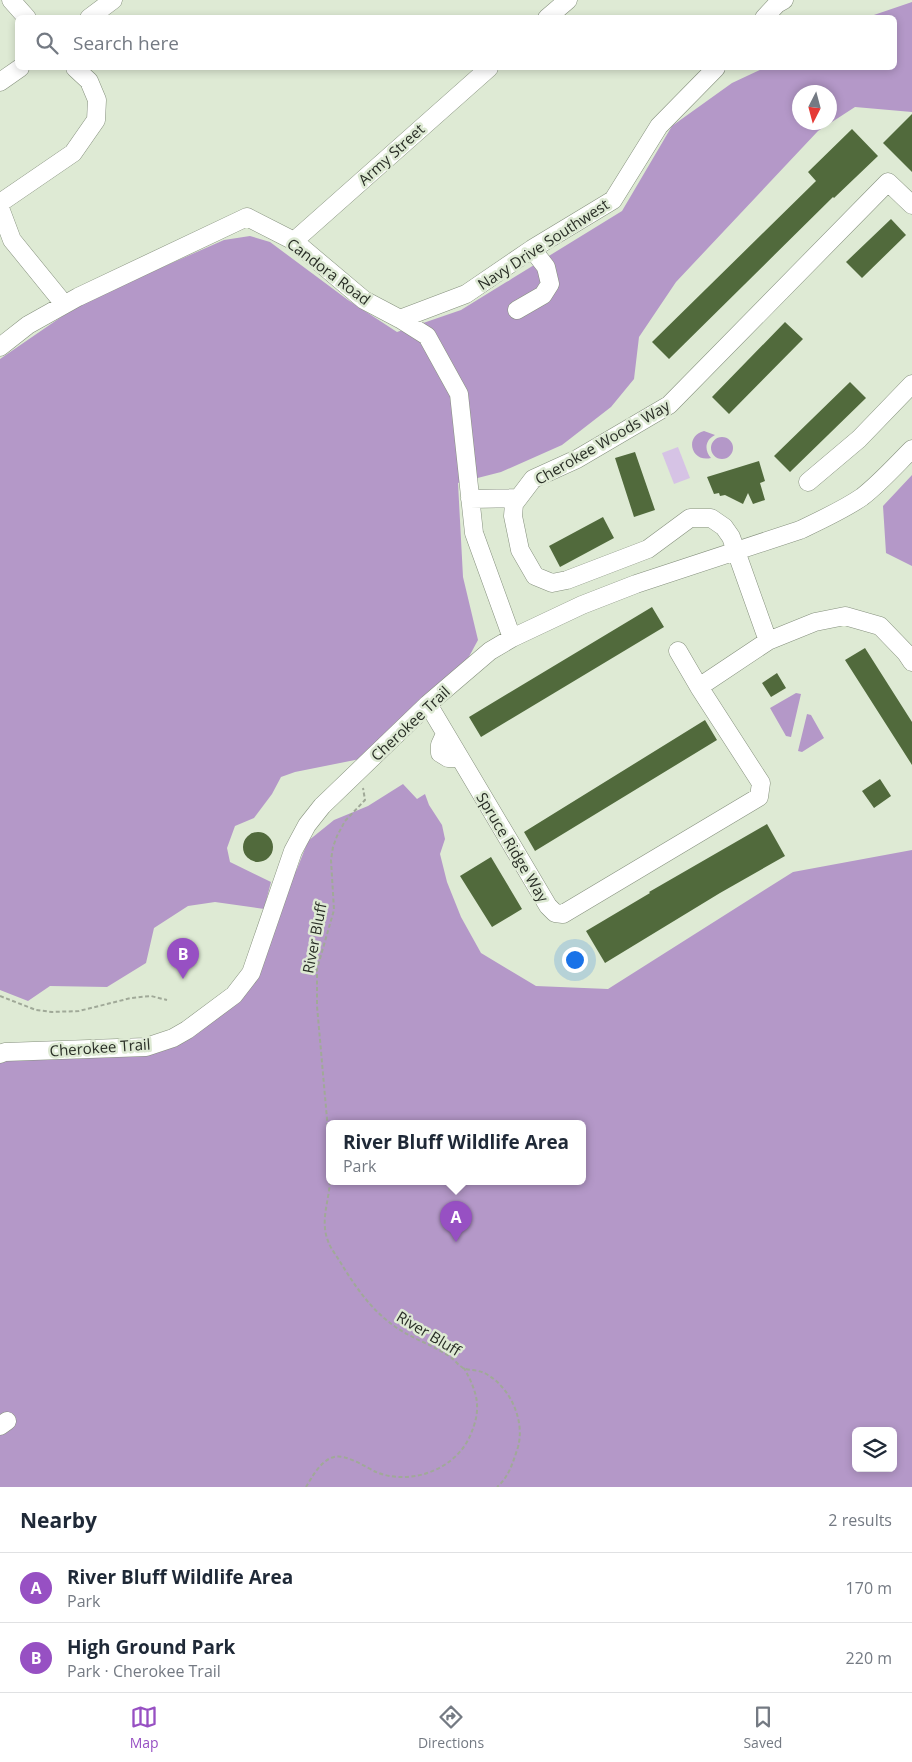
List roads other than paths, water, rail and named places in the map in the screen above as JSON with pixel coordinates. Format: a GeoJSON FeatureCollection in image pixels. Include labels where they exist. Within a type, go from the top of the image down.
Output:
{"type":"FeatureCollection","features":[{"type":"Feature","properties":{"kind":"street"},"geometry":{"type":"LineString","coordinates":[[11,0],[24,15]]}},
{"type":"Feature","properties":{"kind":"street"},"geometry":{"type":"LineString","coordinates":[[93,15],[113,0]]}},
{"type":"Feature","properties":{"kind":"street"},"geometry":{"type":"LineString","coordinates":[[550,15],[568,0]]}},
{"type":"Feature","properties":{"kind":"street"},"geometry":{"type":"LineString","coordinates":[[767,15],[777,4],[784,0]]}},
{"type":"Feature","properties":{"kind":"street"},"geometry":{"type":"LineString","coordinates":[[0,82],[17,70]]}},
{"type":"Feature","properties":{"kind":"street"},"geometry":{"type":"LineString","coordinates":[[0,203],[73,153],[96,120],[97,100],[89,81],[77,70]]}},
{"type":"Feature","properties":{"kind":"street","name":"Army Street"},"geometry":{"type":"LineString","coordinates":[[294,241],[487,70]]}},
{"type":"Feature","properties":{"kind":"street","name":"Navy Drive Southwest"},"geometry":{"type":"LineString","coordinates":[[400,318],[466,294],[532,249],[612,200],[659,126],[714,70]]}},
{"type":"Feature","properties":{"kind":"street","name":"Cherokee Woods Way"},"geometry":{"type":"LineString","coordinates":[[518,498],[533,480],[577,459],[669,405],[888,182],[912,205]]}},
{"type":"Feature","properties":{"kind":"street"},"geometry":{"type":"LineString","coordinates":[[0,208],[12,240],[71,300],[28,325],[0,347]]}},
{"type":"Feature","properties":{"kind":"street","name":"Candora Road"},"geometry":{"type":"LineString","coordinates":[[71,300],[247,217],[294,241],[364,300],[400,318],[427,336],[459,394],[474,533],[512,638]]}},
{"type":"Feature","properties":{"kind":"street"},"geometry":{"type":"LineString","coordinates":[[517,310],[543,295],[550,284],[546,267],[532,249]]}},
{"type":"Feature","properties":{"kind":"street"},"geometry":{"type":"LineString","coordinates":[[808,482],[859,439],[912,384]]}},
{"type":"Feature","properties":{"kind":"street","name":"Cherokee Trail"},"geometry":{"type":"LineString","coordinates":[[0,1054],[5,1052],[146,1047],[173,1038],[187,1030],[234,995],[251,973],[292,851],[322,806],[428,704],[490,651],[512,638],[626,588],[800,530],[847,506],[877,483],[912,449]]}},
{"type":"Feature","properties":{"kind":"street"},"geometry":{"type":"LineString","coordinates":[[470,499],[518,498]]}},
{"type":"Feature","properties":{"kind":"street"},"geometry":{"type":"LineString","coordinates":[[518,498],[514,504],[513,516],[520,550],[535,576],[552,583],[567,580],[648,548],[690,518],[710,518],[724,527],[737,550],[768,641]]}},
{"type":"Feature","properties":{"kind":"street"},"geometry":{"type":"LineString","coordinates":[[678,650],[699,687],[768,641],[815,622],[845,616],[880,626],[912,662]]}},
{"type":"Feature","properties":{"kind":"street","name":"Spruce Ridge Way"},"geometry":{"type":"LineString","coordinates":[[428,704],[548,906],[555,913],[563,914],[759,797],[761,783],[699,687]]}},
{"type":"Feature","properties":{"kind":"place","name":"High Ground Park"},"geometry":{"type":"Point","coordinates":[183,979]}},
{"type":"Feature","properties":{"kind":"place","name":"River Bluff Wildlife Area"},"geometry":{"type":"Point","coordinates":[456,1242]}}]}
